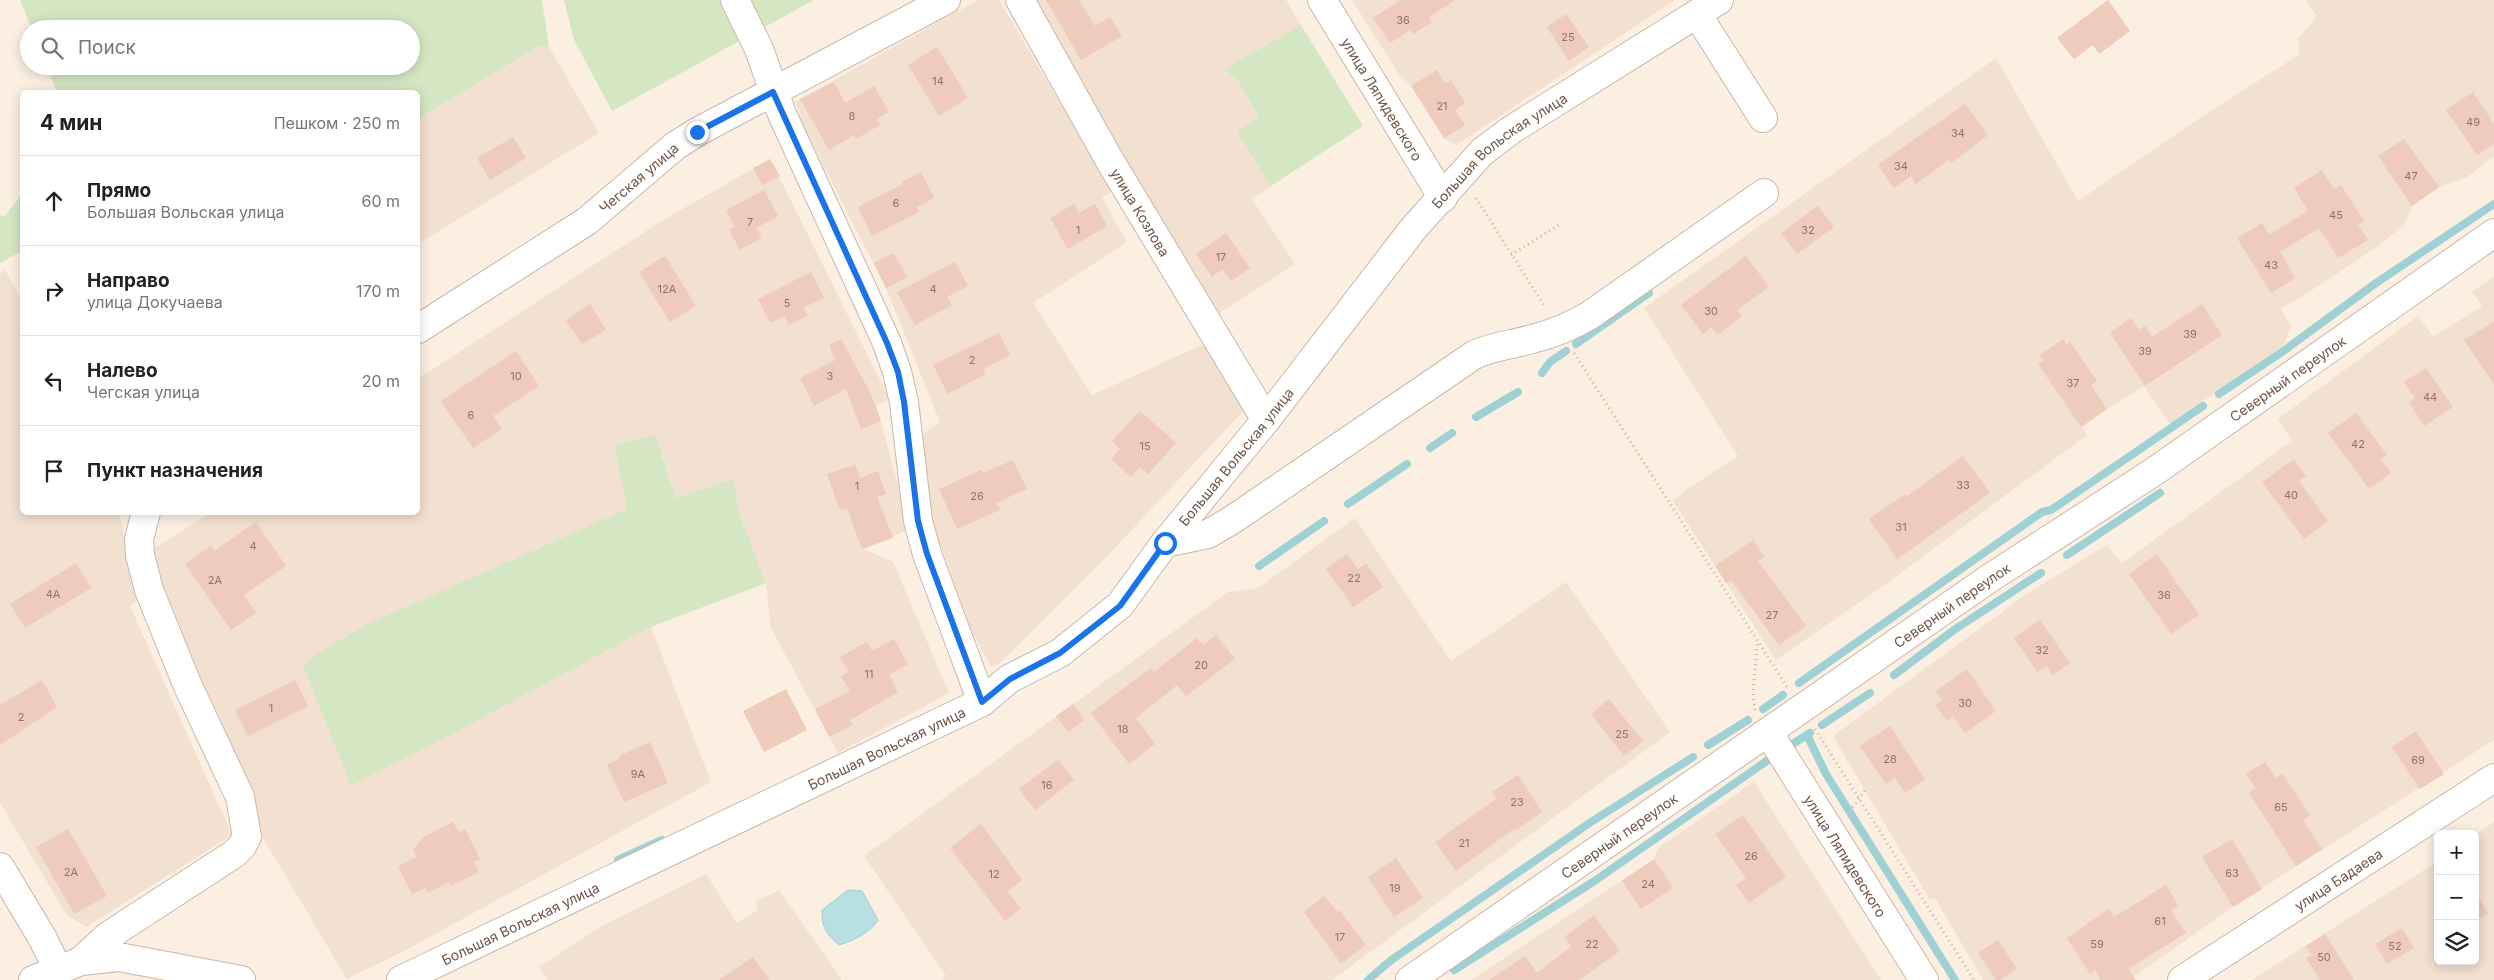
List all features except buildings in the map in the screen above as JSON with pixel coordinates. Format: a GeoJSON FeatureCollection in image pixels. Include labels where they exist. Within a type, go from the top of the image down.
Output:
{"type":"FeatureCollection","features":[{"type":"Feature","properties":{"kind":"street"},"geometry":{"type":"LineString","coordinates":[[735,0],[760,49],[773,92],[887,343],[898,372],[923,538],[982,702]]}},
{"type":"Feature","properties":{"kind":"street","name":"Чегская улица"},"geometry":{"type":"LineString","coordinates":[[420,328],[587,221],[682,141],[946,0]]}},
{"type":"Feature","properties":{"kind":"street","name":"улица Козлова"},"geometry":{"type":"LineString","coordinates":[[1020,0],[1110,161],[1266,420]]}},
{"type":"Feature","properties":{"kind":"street","name":"улица Ляпидевского"},"geometry":{"type":"LineString","coordinates":[[1322,0],[1443,198]]}},
{"type":"Feature","properties":{"kind":"street"},"geometry":{"type":"LineString","coordinates":[[1708,7],[1763,118]]}},
{"type":"Feature","properties":{"kind":"street","name":"Большая Вольская улица"},"geometry":{"type":"LineString","coordinates":[[401,980],[982,702],[1010,679],[1060,653],[1120,606],[1165,543],[1266,420],[1413,229],[1443,198],[1482,152],[1511,130],[1708,7]]}},
{"type":"Feature","properties":{"kind":"street"},"geometry":{"type":"LineString","coordinates":[[1165,543],[1208,534],[1232,520],[1474,355],[1492,347],[1531,340],[1560,330],[1590,315],[1764,193]]}},
{"type":"Feature","properties":{"kind":"street","name":"Северный переулок"},"geometry":{"type":"LineString","coordinates":[[1410,980],[1990,578],[2155,471],[2494,233]]}},
{"type":"Feature","properties":{"kind":"street"},"geometry":{"type":"LineString","coordinates":[[70,966],[108,936],[234,854],[247,837],[240,797],[187,684],[149,590],[140,555],[139,539],[145,515]]}},
{"type":"Feature","properties":{"kind":"street","name":"улица Ляпидевского"},"geometry":{"type":"LineString","coordinates":[[1768,732],[1924,980]]}},
{"type":"Feature","properties":{"kind":"street","name":"улица Бадаева"},"geometry":{"type":"LineString","coordinates":[[2182,980],[2494,778]]}},
{"type":"Feature","properties":{"kind":"street"},"geometry":{"type":"LineString","coordinates":[[0,867],[43,939],[70,966]]}},
{"type":"Feature","properties":{"kind":"street"},"geometry":{"type":"LineString","coordinates":[[119,957],[138,980]]}},
{"type":"Feature","properties":{"kind":"street"},"geometry":{"type":"LineString","coordinates":[[33,980],[70,966],[119,957],[241,980]]}},
{"type":"Feature","properties":{"kind":"path"},"geometry":{"type":"LineString","coordinates":[[1462,176],[1756,641],[1802,709],[1974,980]]}},
{"type":"Feature","properties":{"kind":"path"},"geometry":{"type":"LineString","coordinates":[[1511,255],[1559,225]]}},
{"type":"Feature","properties":{"kind":"path"},"geometry":{"type":"LineString","coordinates":[[1756,641],[1754,708],[1768,732]]}},
{"type":"Feature","properties":{"kind":"path"},"geometry":{"type":"LineString","coordinates":[[1854,806],[1864,790]]}},
{"type":"Feature","properties":{"kind":"shaded area"},"geometry":{"type":"Polygon","coordinates":[[[978,0],[999,0],[1112,191],[1102,198],[1127,242],[1033,303],[1092,395],[1204,344],[1247,407],[1110,553],[1004,659],[992,668],[970,628],[931,518],[921,435],[940,422],[886,288],[799,118],[800,113],[795,102],[978,0]]]}},
{"type":"Feature","properties":{"kind":"shaded area"},"geometry":{"type":"Polygon","coordinates":[[[1037,0],[1286,0],[1301,25],[1224,69],[1238,81],[1259,117],[1237,132],[1271,186],[1252,199],[1295,264],[1218,314],[1120,152],[1037,0]]]}},
{"type":"Feature","properties":{"kind":"shaded area"},"geometry":{"type":"Polygon","coordinates":[[[1352,0],[1675,0],[1456,145],[1444,138],[1411,86],[1398,73],[1352,0]]]}},
{"type":"Feature","properties":{"kind":"shaded area"},"geometry":{"type":"Polygon","coordinates":[[[2306,0],[2494,0],[2494,156],[2467,177],[2439,187],[2412,206],[2404,225],[2382,243],[2281,309],[2291,327],[2283,346],[2170,424],[2144,386],[2082,427],[2087,435],[1879,589],[1776,660],[1673,501],[1686,490],[1738,456],[1644,308],[1996,58],[2078,201],[2203,116],[2300,54],[2298,39],[2317,16],[2306,0]]]}},
{"type":"Feature","properties":{"kind":"shaded area"},"geometry":{"type":"Polygon","coordinates":[[[539,46],[549,47],[599,133],[420,243],[420,118],[539,46]]]}},
{"type":"Feature","properties":{"kind":"shaded area"},"geometry":{"type":"Polygon","coordinates":[[[770,159],[890,400],[876,405],[902,499],[905,531],[863,549],[893,562],[949,693],[838,753],[771,628],[766,583],[740,515],[733,479],[676,498],[662,453],[615,446],[628,509],[367,624],[314,655],[303,666],[351,786],[445,738],[651,627],[711,782],[410,948],[347,979],[261,835],[252,795],[153,574],[158,570],[147,553],[207,515],[420,515],[420,378],[660,222],[770,159]]]}},
{"type":"Feature","properties":{"kind":"shaded area"},"geometry":{"type":"Polygon","coordinates":[[[5,270],[20,296],[20,515],[119,515],[138,599],[130,606],[232,835],[86,927],[67,915],[0,803],[0,273],[5,270]]]}},
{"type":"Feature","properties":{"kind":"shaded area"},"geometry":{"type":"Polygon","coordinates":[[[2494,277],[2494,740],[2233,907],[2129,980],[1983,980],[1935,898],[1930,900],[1833,736],[2028,593],[2107,545],[2122,563],[2292,441],[2278,419],[2418,316],[2433,337],[2482,306],[2472,292],[2494,277]]]}},
{"type":"Feature","properties":{"kind":"shaded area"},"geometry":{"type":"Polygon","coordinates":[[[1355,518],[1451,661],[1566,582],[1670,732],[1332,980],[941,980],[946,976],[864,856],[1228,592],[1258,588],[1355,518]]]}},
{"type":"Feature","properties":{"kind":"shaded area"},"geometry":{"type":"Polygon","coordinates":[[[1754,782],[1881,980],[1471,980],[1654,859],[1658,848],[1754,782]]]}},
{"type":"Feature","properties":{"kind":"shaded area"},"geometry":{"type":"Polygon","coordinates":[[[2494,822],[2494,980],[2252,980],[2434,864],[2434,965],[2479,965],[2479,832],[2494,822]]]}},
{"type":"Feature","properties":{"kind":"shaded area"},"geometry":{"type":"Polygon","coordinates":[[[706,874],[737,923],[758,910],[756,901],[779,890],[842,980],[548,980],[539,967],[600,927],[706,874]]]}},
{"type":"Feature","properties":{"kind":"green space"},"geometry":{"type":"Polygon","coordinates":[[[20,0],[542,0],[549,47],[539,46],[420,118],[420,90],[56,90],[50,75],[420,75],[420,20],[28,20],[20,0]]]}},
{"type":"Feature","properties":{"kind":"green space"},"geometry":{"type":"Polygon","coordinates":[[[564,0],[814,0],[612,111],[574,40],[564,0]]]}},
{"type":"Feature","properties":{"kind":"green space"},"geometry":{"type":"Polygon","coordinates":[[[1301,25],[1363,126],[1271,186],[1237,132],[1259,117],[1238,81],[1224,69],[1301,25]]]}},
{"type":"Feature","properties":{"kind":"green space"},"geometry":{"type":"Polygon","coordinates":[[[20,197],[20,252],[0,263],[0,215],[4,217],[20,197]]]}},
{"type":"Feature","properties":{"kind":"green space"},"geometry":{"type":"Polygon","coordinates":[[[655,434],[676,498],[733,479],[740,515],[766,583],[651,627],[445,738],[351,786],[303,666],[314,655],[367,624],[627,509],[615,446],[655,434]]]}},
{"type":"Feature","properties":{"kind":"water"},"geometry":{"type":"Polygon","coordinates":[[[848,890],[862,891],[878,920],[861,936],[839,945],[826,930],[822,910],[848,890]]]}},
{"type":"Feature","properties":{"kind":"waterway"},"geometry":{"type":"LineString","coordinates":[[2219,394],[2282,352],[2376,283],[2494,204]]}},
{"type":"Feature","properties":{"kind":"waterway"},"geometry":{"type":"LineString","coordinates":[[1576,344],[1649,293]]}},
{"type":"Feature","properties":{"kind":"waterway"},"geometry":{"type":"LineString","coordinates":[[1542,373],[1550,362],[1566,351]]}},
{"type":"Feature","properties":{"kind":"waterway"},"geometry":{"type":"LineString","coordinates":[[1476,417],[1518,392]]}},
{"type":"Feature","properties":{"kind":"waterway"},"geometry":{"type":"LineString","coordinates":[[1799,683],[2042,512],[2051,510],[2203,406]]}},
{"type":"Feature","properties":{"kind":"waterway"},"geometry":{"type":"LineString","coordinates":[[1430,448],[1452,433]]}},
{"type":"Feature","properties":{"kind":"waterway"},"geometry":{"type":"LineString","coordinates":[[1348,504],[1407,464]]}},
{"type":"Feature","properties":{"kind":"waterway"},"geometry":{"type":"LineString","coordinates":[[2067,555],[2160,493]]}},
{"type":"Feature","properties":{"kind":"waterway"},"geometry":{"type":"LineString","coordinates":[[1259,566],[1324,521]]}},
{"type":"Feature","properties":{"kind":"waterway"},"geometry":{"type":"LineString","coordinates":[[1894,675],[1954,630],[2041,573]]}},
{"type":"Feature","properties":{"kind":"waterway"},"geometry":{"type":"LineString","coordinates":[[1822,725],[1870,693]]}},
{"type":"Feature","properties":{"kind":"waterway"},"geometry":{"type":"LineString","coordinates":[[1763,709],[1783,695]]}},
{"type":"Feature","properties":{"kind":"waterway"},"geometry":{"type":"LineString","coordinates":[[1708,745],[1748,720]]}},
{"type":"Feature","properties":{"kind":"waterway"},"geometry":{"type":"LineString","coordinates":[[1791,745],[1810,733]]}},
{"type":"Feature","properties":{"kind":"waterway"},"geometry":{"type":"LineString","coordinates":[[1807,735],[1826,774],[1955,980]]}},
{"type":"Feature","properties":{"kind":"waterway"},"geometry":{"type":"LineString","coordinates":[[1368,980],[1390,961],[1591,822],[1693,757]]}},
{"type":"Feature","properties":{"kind":"waterway"},"geometry":{"type":"LineString","coordinates":[[1454,970],[1593,882],[1771,758]]}},
{"type":"Feature","properties":{"kind":"waterway"},"geometry":{"type":"LineString","coordinates":[[618,860],[662,840]]}},
{"type":"Feature","properties":{"kind":"route"},"geometry":{"type":"LineString","coordinates":[[697,132],[773,92],[887,343],[898,372],[904,402],[918,521],[927,554],[982,702],[1010,679],[1060,653],[1120,606],[1165,543]]}}]}
